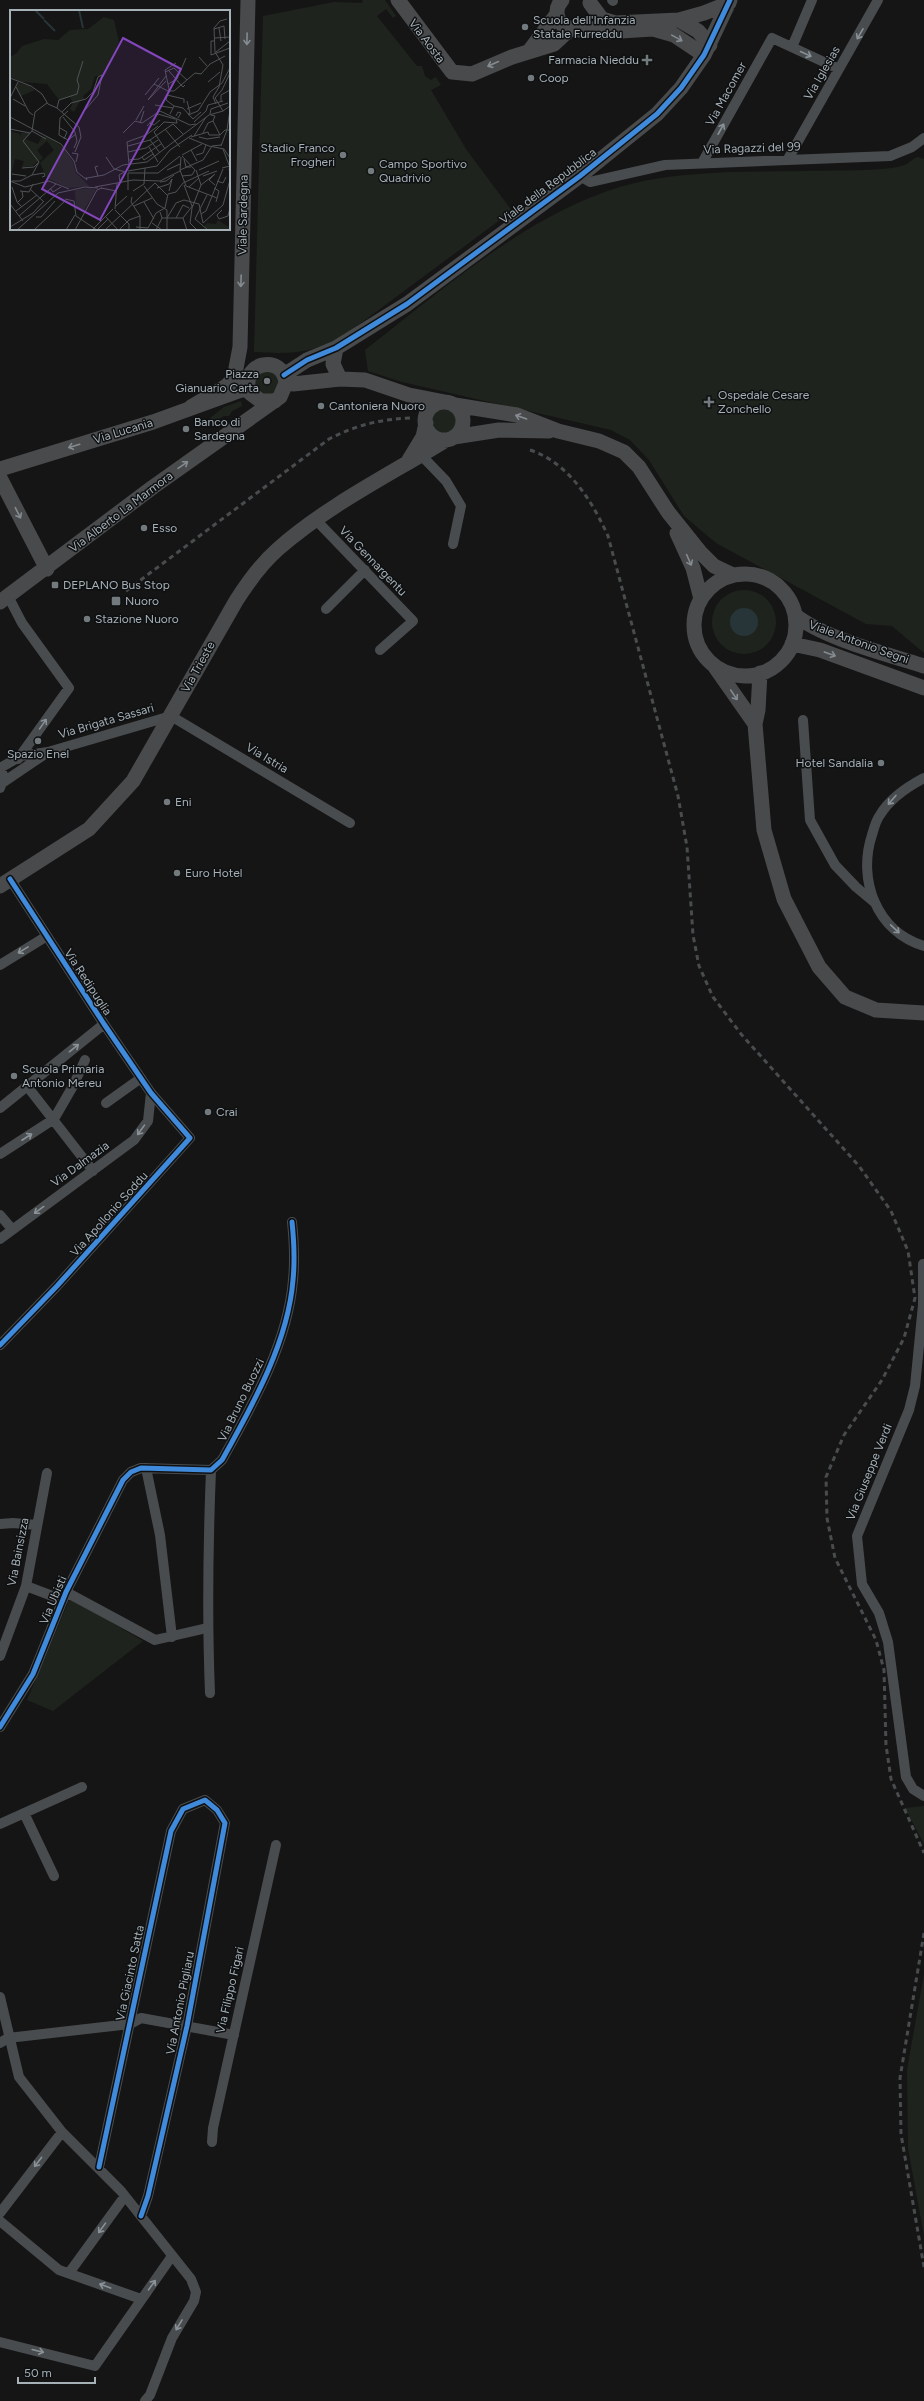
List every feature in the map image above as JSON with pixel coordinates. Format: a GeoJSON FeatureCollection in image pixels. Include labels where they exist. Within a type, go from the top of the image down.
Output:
{"type":"FeatureCollection","features":[{"type":"Feature","properties":{"kind":"street","name":"Viale Sardegna"},"geometry":{"type":"LineString","coordinates":[[191,407],[225,387],[234,379],[240,347],[248,0]]}},
{"type":"Feature","properties":{"kind":"street","name":"Via Aosta"},"geometry":{"type":"LineString","coordinates":[[398,0],[452,72],[472,74],[530,50],[554,44],[569,30]]}},
{"type":"Feature","properties":{"kind":"street"},"geometry":{"type":"LineString","coordinates":[[562,0],[557,8],[557,14],[561,24],[569,30],[585,27],[604,32],[653,29],[674,35],[707,50]]}},
{"type":"Feature","properties":{"kind":"street"},"geometry":{"type":"LineString","coordinates":[[812,0],[792,47],[839,70]]}},
{"type":"Feature","properties":{"kind":"street","name":"Via Iglesias"},"geometry":{"type":"LineString","coordinates":[[788,159],[878,0]]}},
{"type":"Feature","properties":{"kind":"street"},"geometry":{"type":"LineString","coordinates":[[588,2],[602,19],[615,23],[679,20],[706,13],[730,2]]}},
{"type":"Feature","properties":{"kind":"street"},"geometry":{"type":"LineString","coordinates":[[585,27],[591,18],[588,2]]}},
{"type":"Feature","properties":{"kind":"street","name":"Viale della Repubblica"},"geometry":{"type":"LineString","coordinates":[[285,377],[307,360],[336,348],[407,304],[580,176],[663,109],[682,88],[707,50],[730,2]]}},
{"type":"Feature","properties":{"kind":"street"},"geometry":{"type":"LineString","coordinates":[[530,50],[557,14]]}},
{"type":"Feature","properties":{"kind":"street"},"geometry":{"type":"LineString","coordinates":[[679,20],[698,31],[707,50]]}},
{"type":"Feature","properties":{"kind":"street","name":"Via Macomer"},"geometry":{"type":"LineString","coordinates":[[702,163],[772,38],[792,47]]}},
{"type":"Feature","properties":{"kind":"street","name":"Via Ragazzi del 99"},"geometry":{"type":"LineString","coordinates":[[580,176],[590,182],[664,166],[788,159],[890,156],[912,147],[924,138]]}},
{"type":"Feature","properties":{"kind":"street"},"geometry":{"type":"LineString","coordinates":[[240,347],[250,393],[257,399],[266,402],[305,391],[365,380],[384,388],[409,395],[517,415],[558,431],[599,441],[624,452],[639,467],[668,512],[700,552],[714,566],[733,575]]}},
{"type":"Feature","properties":{"kind":"street"},"geometry":{"type":"LineString","coordinates":[[336,348],[333,364],[342,383]]}},
{"type":"Feature","properties":{"kind":"street"},"geometry":{"type":"LineString","coordinates":[[247,384],[253,370],[264,364],[276,366],[293,384],[342,383]]}},
{"type":"Feature","properties":{"kind":"street"},"geometry":{"type":"LineString","coordinates":[[277,399],[284,391],[285,377]]}},
{"type":"Feature","properties":{"kind":"street","name":"Via Lucania"},"geometry":{"type":"LineString","coordinates":[[0,469],[153,422],[247,384]]}},
{"type":"Feature","properties":{"kind":"street"},"geometry":{"type":"LineString","coordinates":[[409,395],[421,404],[430,433],[434,437],[450,439],[499,430],[558,431]]}},
{"type":"Feature","properties":{"kind":"street","name":"Via Alberto La Marmora"},"geometry":{"type":"LineString","coordinates":[[4,599],[47,569],[153,487],[277,399]]}},
{"type":"Feature","properties":{"kind":"street"},"geometry":{"type":"LineString","coordinates":[[426,419],[433,405],[450,403],[461,412],[463,421],[461,431],[450,439]]}},
{"type":"Feature","properties":{"kind":"street","name":"Via Trieste"},"geometry":{"type":"LineString","coordinates":[[415,458],[423,437],[426,419]]}},
{"type":"Feature","properties":{"kind":"street","name":"Via Trieste"},"geometry":{"type":"LineString","coordinates":[[5,883],[89,829],[133,780],[236,601],[253,575],[277,549],[315,519],[415,458],[450,439]]}},
{"type":"Feature","properties":{"kind":"street"},"geometry":{"type":"LineString","coordinates":[[415,458],[446,481],[462,506],[453,544]]}},
{"type":"Feature","properties":{"kind":"street"},"geometry":{"type":"LineString","coordinates":[[0,478],[47,569]]}},
{"type":"Feature","properties":{"kind":"street"},"geometry":{"type":"LineString","coordinates":[[668,512],[693,568],[701,600]]}},
{"type":"Feature","properties":{"kind":"street","name":"Via Gennargentu"},"geometry":{"type":"LineString","coordinates":[[315,519],[413,621],[380,650]]}},
{"type":"Feature","properties":{"kind":"street"},"geometry":{"type":"LineString","coordinates":[[326,609],[364,570]]}},
{"type":"Feature","properties":{"kind":"street"},"geometry":{"type":"LineString","coordinates":[[715,666],[737,675],[760,674],[780,662],[792,644],[796,625],[795,615],[786,594],[772,582],[756,575],[733,575],[720,580],[709,589],[701,600],[695,617],[695,636],[702,652],[715,666],[755,724]]}},
{"type":"Feature","properties":{"kind":"street"},"geometry":{"type":"LineString","coordinates":[[2,779],[21,756],[69,688],[22,623],[17,610],[4,599]]}},
{"type":"Feature","properties":{"kind":"street","name":"Viale Antonio Segni"},"geometry":{"type":"LineString","coordinates":[[795,615],[817,629],[870,649],[924,666]]}},
{"type":"Feature","properties":{"kind":"street","name":"Viale Antonio Segni"},"geometry":{"type":"LineString","coordinates":[[792,644],[820,650],[924,688]]}},
{"type":"Feature","properties":{"kind":"street"},"geometry":{"type":"LineString","coordinates":[[760,674],[758,710],[755,724],[764,830],[784,899],[819,966],[845,996],[876,1010],[924,1013]]}},
{"type":"Feature","properties":{"kind":"street","name":"Via Brigata Sassari"},"geometry":{"type":"LineString","coordinates":[[21,756],[48,752],[171,716]]}},
{"type":"Feature","properties":{"kind":"street","name":"Via Istria"},"geometry":{"type":"LineString","coordinates":[[171,716],[350,823]]}},
{"type":"Feature","properties":{"kind":"street"},"geometry":{"type":"LineString","coordinates":[[803,720],[810,820],[835,865],[856,888],[874,902],[892,927],[909,941],[924,946]]}},
{"type":"Feature","properties":{"kind":"street","name":"Via Brigata Sassari"},"geometry":{"type":"LineString","coordinates":[[2,779],[48,752]]}},
{"type":"Feature","properties":{"kind":"street"},"geometry":{"type":"LineString","coordinates":[[874,902],[868,883],[866,863],[870,841],[879,815],[897,794],[924,778]]}},
{"type":"Feature","properties":{"kind":"street","name":"Via Redipuglia"},"geometry":{"type":"LineString","coordinates":[[5,883],[47,936],[151,1093]]}},
{"type":"Feature","properties":{"kind":"street"},"geometry":{"type":"LineString","coordinates":[[0,965],[47,936]]}},
{"type":"Feature","properties":{"kind":"street"},"geometry":{"type":"LineString","coordinates":[[0,1108],[104,1024]]}},
{"type":"Feature","properties":{"kind":"street"},"geometry":{"type":"LineString","coordinates":[[0,1154],[54,1119],[73,1086],[85,1060]]}},
{"type":"Feature","properties":{"kind":"street"},"geometry":{"type":"LineString","coordinates":[[106,1103],[141,1078]]}},
{"type":"Feature","properties":{"kind":"street"},"geometry":{"type":"LineString","coordinates":[[27,1086],[93,1171]]}},
{"type":"Feature","properties":{"kind":"street","name":"Via Dalmazia"},"geometry":{"type":"LineString","coordinates":[[0,1239],[134,1140],[148,1121],[151,1093]]}},
{"type":"Feature","properties":{"kind":"street","name":"Via Apollonio Soddu"},"geometry":{"type":"LineString","coordinates":[[0,1345],[68,1274],[190,1138],[151,1093]]}},
{"type":"Feature","properties":{"kind":"street"},"geometry":{"type":"LineString","coordinates":[[0,1215],[12,1229]]}},
{"type":"Feature","properties":{"kind":"street","name":"Via Bruno Buozzi"},"geometry":{"type":"LineString","coordinates":[[211,1470],[222,1460],[252,1406],[267,1373],[286,1318],[293,1281],[295,1256],[292,1222]]}},
{"type":"Feature","properties":{"kind":"street","name":"Via Giuseppe Verdi"},"geometry":{"type":"LineString","coordinates":[[923,1264],[923,1305],[915,1386],[908,1410],[857,1536],[862,1584],[879,1613],[888,1642],[906,1777],[913,1789],[924,1796]]}},
{"type":"Feature","properties":{"kind":"street"},"geometry":{"type":"LineString","coordinates":[[172,1637],[160,1535],[146,1468],[211,1470],[208,1628],[210,1693]]}},
{"type":"Feature","properties":{"kind":"street","name":"Via Ubisti"},"geometry":{"type":"LineString","coordinates":[[0,1726],[33,1674],[64,1596],[123,1480],[131,1472],[146,1468]]}},
{"type":"Feature","properties":{"kind":"street","name":"Via Bainsizza"},"geometry":{"type":"LineString","coordinates":[[0,1656],[26,1586],[47,1473]]}},
{"type":"Feature","properties":{"kind":"street"},"geometry":{"type":"LineString","coordinates":[[0,1524],[13,1523],[37,1525]]}},
{"type":"Feature","properties":{"kind":"street"},"geometry":{"type":"LineString","coordinates":[[26,1586],[64,1596],[155,1640],[208,1628]]}},
{"type":"Feature","properties":{"kind":"street"},"geometry":{"type":"LineString","coordinates":[[0,1824],[82,1787]]}},
{"type":"Feature","properties":{"kind":"street","name":"Via Giacinto Satta"},"geometry":{"type":"LineString","coordinates":[[99,2167],[171,1832],[183,1809],[205,1800]]}},
{"type":"Feature","properties":{"kind":"street","name":"Via Antonio Pigliaru"},"geometry":{"type":"LineString","coordinates":[[141,2216],[148,2196],[187,2026],[225,1823],[215,1807],[205,1800]]}},
{"type":"Feature","properties":{"kind":"street"},"geometry":{"type":"LineString","coordinates":[[24,1814],[54,1876]]}},
{"type":"Feature","properties":{"kind":"street","name":"Via Filippo Figari"},"geometry":{"type":"LineString","coordinates":[[212,2142],[213,2128],[276,1844]]}},
{"type":"Feature","properties":{"kind":"street"},"geometry":{"type":"LineString","coordinates":[[0,1997],[4,2040],[19,2077],[62,2132],[99,2167],[125,2196],[191,2279],[196,2292],[194,2301],[172,2338],[150,2395],[145,2401]]}},
{"type":"Feature","properties":{"kind":"street"},"geometry":{"type":"LineString","coordinates":[[4,2040],[130,2024],[141,2018],[234,2035]]}},
{"type":"Feature","properties":{"kind":"street"},"geometry":{"type":"LineString","coordinates":[[0,2213],[62,2132]]}},
{"type":"Feature","properties":{"kind":"street"},"geometry":{"type":"LineString","coordinates":[[69,2273],[125,2196]]}},
{"type":"Feature","properties":{"kind":"street"},"geometry":{"type":"LineString","coordinates":[[0,2221],[59,2270],[142,2299]]}},
{"type":"Feature","properties":{"kind":"street"},"geometry":{"type":"LineString","coordinates":[[0,2342],[95,2366],[172,2256]]}},
{"type":"Feature","properties":{"kind":"shaded area","name":"Stadio Franco Frogheri"},"geometry":{"type":"Polygon","coordinates":[[[363,0],[385,0],[396,16],[393,18],[386,9],[377,16],[417,66],[422,66],[425,76],[431,80],[436,77],[441,85],[431,90],[466,149],[512,211],[342,337],[319,347],[299,352],[254,352],[263,16],[334,2],[362,3],[363,0]]]}},
{"type":"Feature","properties":{"kind":"shaded area","name":"Ospedale Cesare Zonchello"},"geometry":{"type":"Polygon","coordinates":[[[917,157],[924,159],[924,653],[892,626],[866,624],[716,543],[684,516],[649,460],[630,440],[611,430],[402,382],[368,371],[365,350],[424,303],[486,256],[519,235],[552,216],[586,200],[620,187],[665,177],[738,172],[885,169],[905,165],[917,157]]]}},
{"type":"Feature","properties":{"kind":"shaded area","name":"Piazza Gianuario Carta"},"geometry":{"type":"Polygon","coordinates":[[[267,371],[275,375],[279,383],[275,391],[267,395],[259,391],[255,383],[259,375],[267,371]]]}},
{"type":"Feature","properties":{"kind":"shaded area"},"geometry":{"type":"Polygon","coordinates":[[[241,401],[242,406],[232,411],[229,416],[224,416],[214,422],[210,421],[210,418],[224,407],[241,401]]]}},
{"type":"Feature","properties":{"kind":"shaded area"},"geometry":{"type":"Polygon","coordinates":[[[445,408],[454,412],[458,421],[454,430],[445,434],[436,430],[432,421],[436,412],[445,408]]]}},
{"type":"Feature","properties":{"kind":"shaded area"},"geometry":{"type":"Polygon","coordinates":[[[738,590],[750,590],[767,599],[774,610],[776,622],[774,634],[767,645],[750,654],[738,654],[726,649],[717,640],[712,628],[712,616],[717,604],[726,595],[738,590]]]}},
{"type":"Feature","properties":{"kind":"shaded area"},"geometry":{"type":"Polygon","coordinates":[[[744,608],[754,612],[758,622],[754,632],[744,636],[734,632],[730,622],[734,612],[744,608]]]}},
{"type":"Feature","properties":{"kind":"shaded area"},"geometry":{"type":"Polygon","coordinates":[[[70,1598],[143,1641],[53,1711],[27,1700],[70,1598]]]}},
{"type":"Feature","properties":{"kind":"shaded area"},"geometry":{"type":"Polygon","coordinates":[[[924,1806],[924,1844],[905,1808],[924,1806]]]}},
{"type":"Feature","properties":{"kind":"shaded area"},"geometry":{"type":"Polygon","coordinates":[[[924,1974],[924,2236],[908,2148],[907,2070],[924,1974]]]}},
{"type":"Feature","properties":{"kind":"railway"},"geometry":{"type":"LineString","coordinates":[[126,591],[329,439],[359,426],[379,421],[412,418]]}},
{"type":"Feature","properties":{"kind":"railway"},"geometry":{"type":"LineString","coordinates":[[530,450],[544,456],[556,464],[578,485],[595,510],[608,536],[678,796],[687,847],[693,935],[699,966],[713,997],[741,1034],[859,1166],[891,1211],[908,1251],[915,1298],[904,1338],[882,1380],[844,1435],[826,1477],[827,1518],[835,1558],[876,1640],[884,1670],[886,1745],[891,1779],[924,1853]]}},
{"type":"Feature","properties":{"kind":"railway"},"geometry":{"type":"LineString","coordinates":[[924,1933],[900,2078],[901,2134],[924,2267]]}},
{"type":"Feature","properties":{"kind":"cycle path"},"geometry":{"type":"LineString","coordinates":[[284,375],[307,360],[336,348],[407,304],[580,176],[657,114],[681,88],[704,55],[730,0]]}},
{"type":"Feature","properties":{"kind":"cycle path"},"geometry":{"type":"LineString","coordinates":[[0,1345],[57,1286],[190,1138],[151,1093],[104,1024],[10,879]]}},
{"type":"Feature","properties":{"kind":"cycle path"},"geometry":{"type":"LineString","coordinates":[[0,1727],[33,1674],[66,1592],[123,1480],[131,1472],[141,1468],[211,1470],[222,1460],[267,1373],[284,1327],[290,1304],[294,1273],[292,1222]]}},
{"type":"Feature","properties":{"kind":"cycle path"},"geometry":{"type":"LineString","coordinates":[[99,2167],[171,1831],[183,1809],[205,1800],[217,1810],[225,1823],[187,2026],[148,2196],[141,2216]]}},
{"type":"Feature","properties":{"kind":"place","name":"Scuola dell'Infanzia Statale Furreddu"},"geometry":{"type":"Point","coordinates":[525,27]}},
{"type":"Feature","properties":{"kind":"place","name":"Farmacia Nieddu"},"geometry":{"type":"Point","coordinates":[647,60]}},
{"type":"Feature","properties":{"kind":"place","name":"Coop"},"geometry":{"type":"Point","coordinates":[531,78]}},
{"type":"Feature","properties":{"kind":"place","name":"Stadio Franco Frogheri"},"geometry":{"type":"Point","coordinates":[343,155]}},
{"type":"Feature","properties":{"kind":"place","name":"Campo Sportivo Quadrivio"},"geometry":{"type":"Point","coordinates":[371,171]}},
{"type":"Feature","properties":{"kind":"place","name":"Piazza Gianuario Carta"},"geometry":{"type":"Point","coordinates":[267,381]}},
{"type":"Feature","properties":{"kind":"place","name":"Ospedale Cesare Zonchello"},"geometry":{"type":"Point","coordinates":[709,402]}},
{"type":"Feature","properties":{"kind":"place","name":"Cantoniera Nuoro"},"geometry":{"type":"Point","coordinates":[321,406]}},
{"type":"Feature","properties":{"kind":"place","name":"Banco di Sardegna"},"geometry":{"type":"Point","coordinates":[186,429]}},
{"type":"Feature","properties":{"kind":"place","name":"Esso"},"geometry":{"type":"Point","coordinates":[144,528]}},
{"type":"Feature","properties":{"kind":"place","name":"DEPLANO Bus Stop"},"geometry":{"type":"Point","coordinates":[55,585]}},
{"type":"Feature","properties":{"kind":"place","name":"Nuoro"},"geometry":{"type":"Point","coordinates":[116,601]}},
{"type":"Feature","properties":{"kind":"place","name":"Stazione Nuoro"},"geometry":{"type":"Point","coordinates":[87,619]}},
{"type":"Feature","properties":{"kind":"place","name":"Spazio Enel"},"geometry":{"type":"Point","coordinates":[38,741]}},
{"type":"Feature","properties":{"kind":"place","name":"Hotel Sandalia"},"geometry":{"type":"Point","coordinates":[881,763]}},
{"type":"Feature","properties":{"kind":"place","name":"Eni"},"geometry":{"type":"Point","coordinates":[167,802]}},
{"type":"Feature","properties":{"kind":"place","name":"Euro Hotel"},"geometry":{"type":"Point","coordinates":[177,873]}},
{"type":"Feature","properties":{"kind":"place","name":"Scuola Primaria Antonio Mereu"},"geometry":{"type":"Point","coordinates":[14,1076]}},
{"type":"Feature","properties":{"kind":"place","name":"Crai"},"geometry":{"type":"Point","coordinates":[208,1112]}}]}
